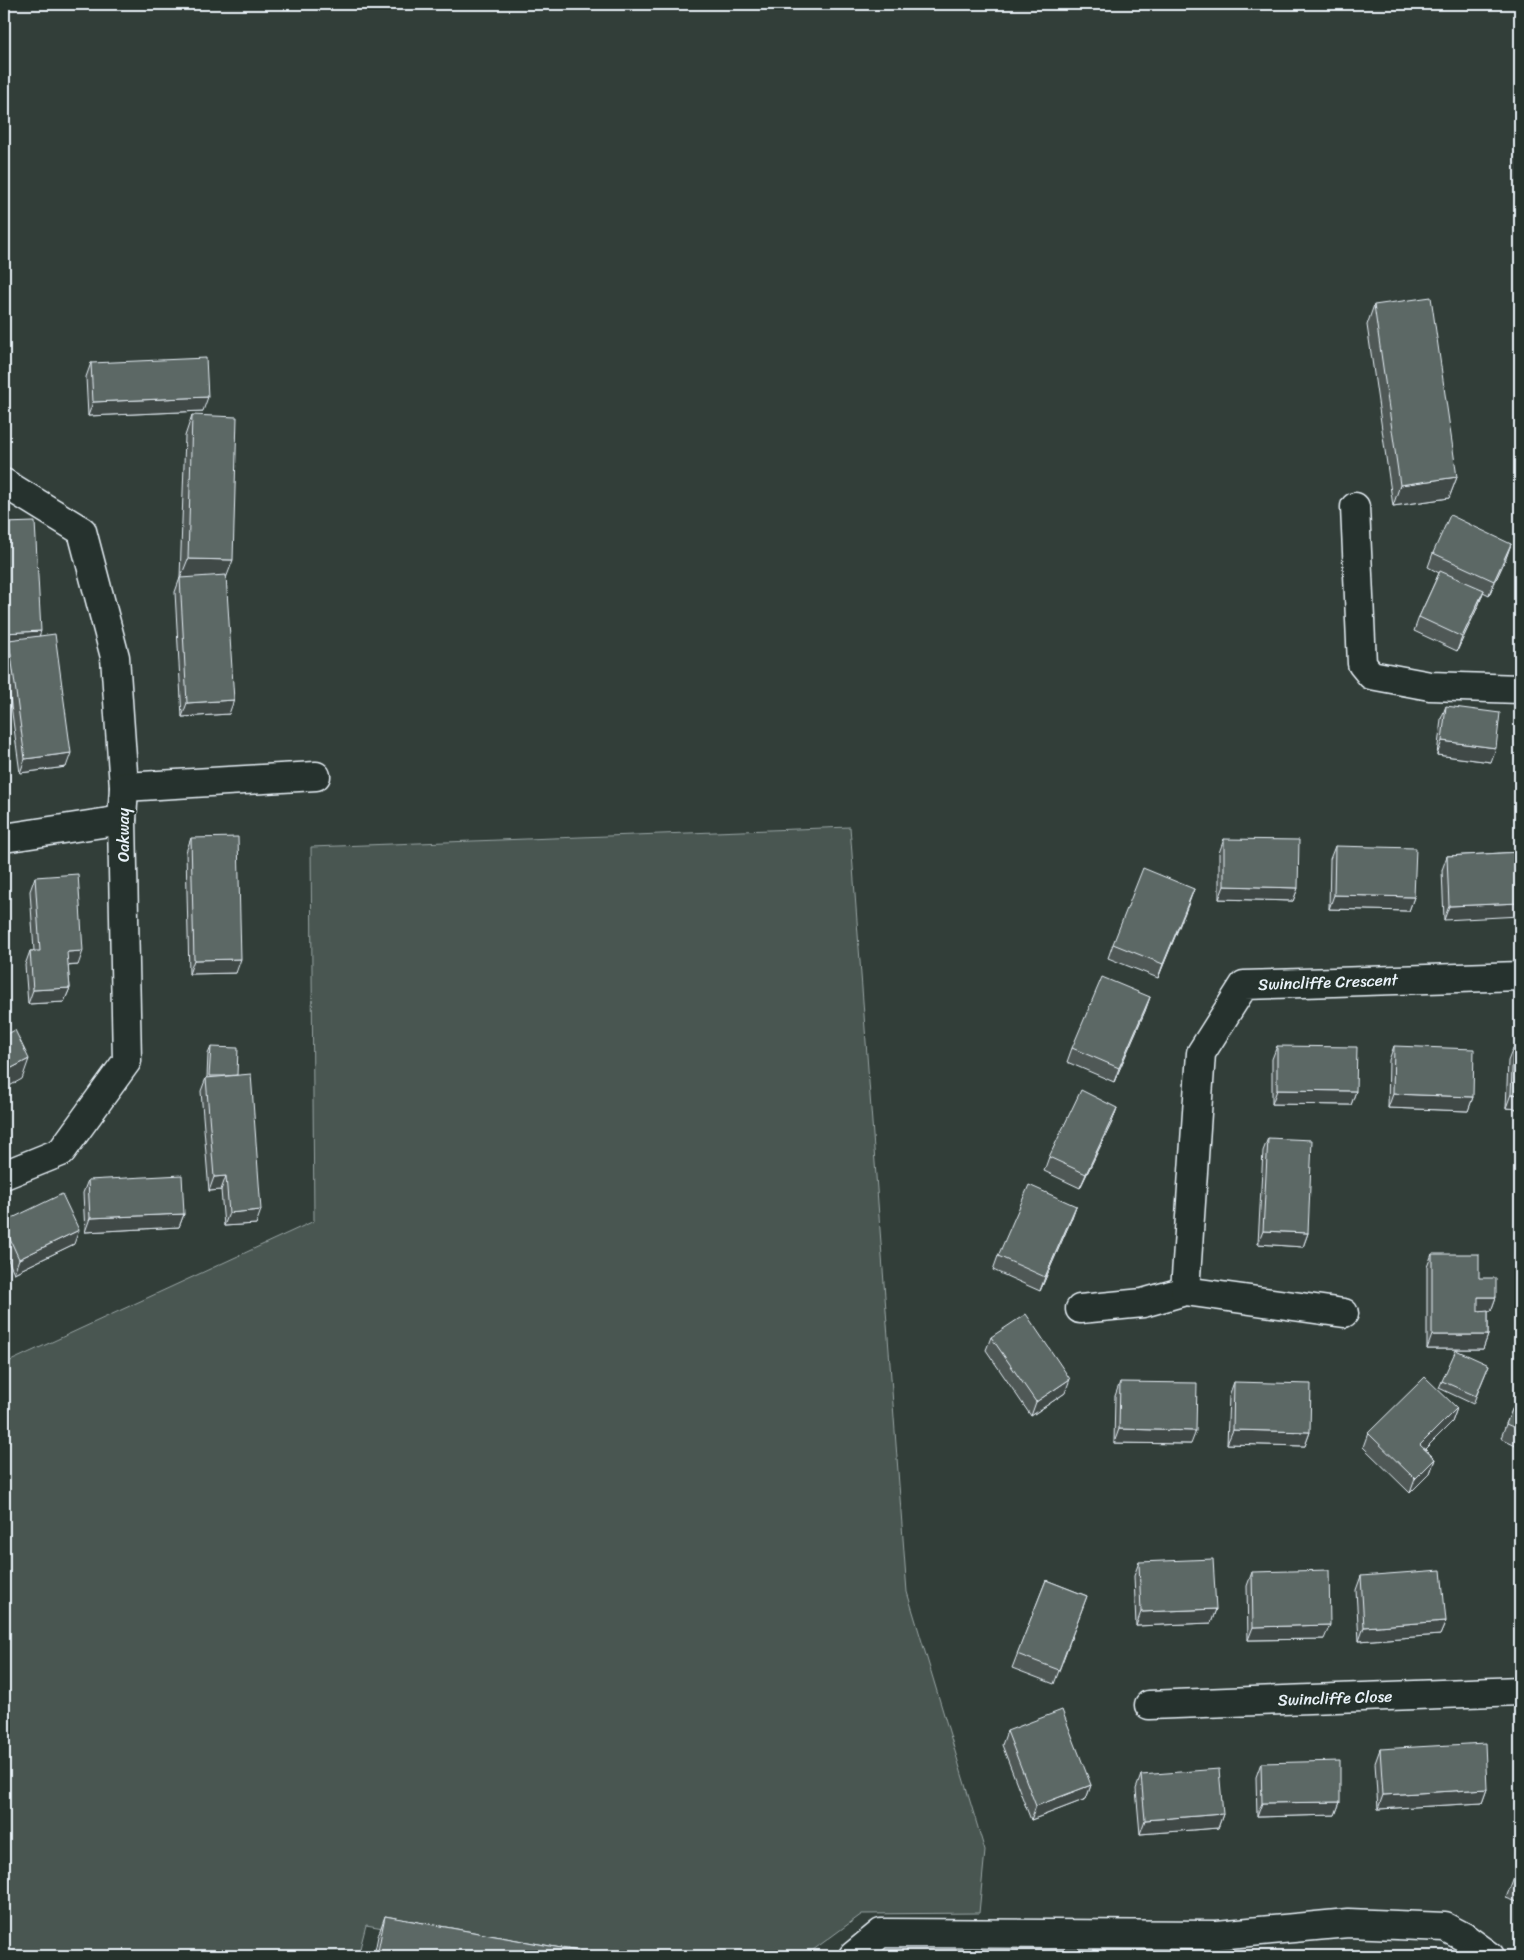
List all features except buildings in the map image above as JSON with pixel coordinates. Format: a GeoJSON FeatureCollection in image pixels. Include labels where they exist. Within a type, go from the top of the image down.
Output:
{"type":"FeatureCollection","features":[{"type":"Feature","properties":{"kind":"street","name":"Oakway"},"geometry":{"type":"LineString","coordinates":[[4,483],[82,531],[115,657],[124,787],[122,820],[128,1061],[61,1152],[4,1175]]}},
{"type":"Feature","properties":{"kind":"street"},"geometry":{"type":"LineString","coordinates":[[1355,507],[1362,664],[1371,676],[1430,686],[1520,689]]}},
{"type":"Feature","properties":{"kind":"street"},"geometry":{"type":"LineString","coordinates":[[124,787],[316,776]]}},
{"type":"Feature","properties":{"kind":"street"},"geometry":{"type":"LineString","coordinates":[[4,838],[122,820]]}},
{"type":"Feature","properties":{"kind":"street","name":"Swincliffe Crescent"},"geometry":{"type":"LineString","coordinates":[[1185,1291],[1201,1053],[1244,985],[1520,976]]}},
{"type":"Feature","properties":{"kind":"street"},"geometry":{"type":"LineString","coordinates":[[1080,1309],[1143,1303],[1185,1291],[1344,1313]]}},
{"type":"Feature","properties":{"kind":"street","name":"Swincliffe Close"},"geometry":{"type":"LineString","coordinates":[[1149,1705],[1520,1691]]}},
{"type":"Feature","properties":{"kind":"street"},"geometry":{"type":"LineString","coordinates":[[853,1956],[880,1933],[1217,1935],[1348,1923],[1445,1927],[1464,1937],[1490,1956]]}},
{"type":"Feature","properties":{"kind":"shaded area"},"geometry":{"type":"Polygon","coordinates":[[[850,827],[907,1592],[985,1851],[979,1913],[862,1914],[805,1956],[542,1956],[366,1925],[358,1956],[4,1956],[4,1364],[314,1221],[311,847],[850,827]]]}}]}
